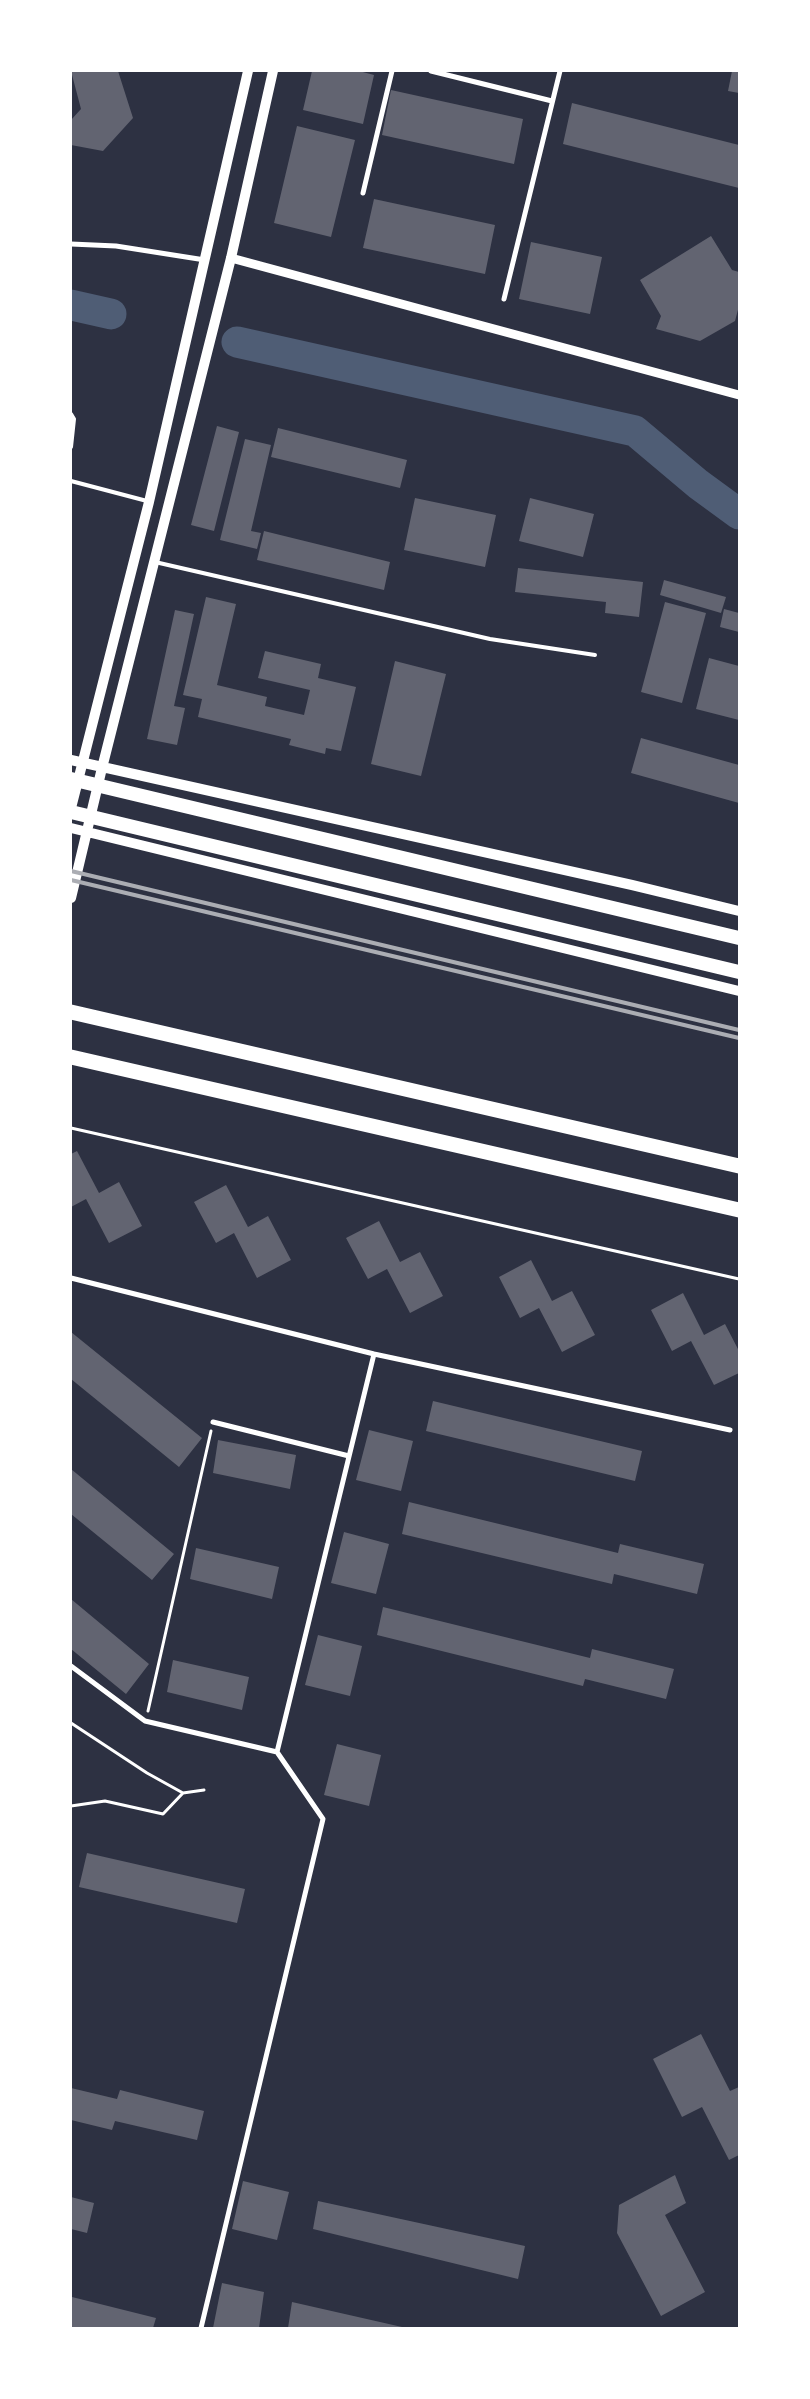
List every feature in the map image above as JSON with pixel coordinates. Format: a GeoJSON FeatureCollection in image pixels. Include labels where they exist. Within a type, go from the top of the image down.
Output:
{"type":"FeatureCollection","features":[{"type":"Feature","properties":{"kind":"highway"},"geometry":{"type":"LineString","coordinates":[[71,779],[739,938]]}},
{"type":"Feature","properties":{"kind":"highway"},"geometry":{"type":"LineString","coordinates":[[71,812],[739,972]]}},
{"type":"Feature","properties":{"kind":"highway"},"geometry":{"type":"LineString","coordinates":[[71,1012],[739,1166]]}},
{"type":"Feature","properties":{"kind":"highway"},"geometry":{"type":"LineString","coordinates":[[71,1058],[739,1210]]}},
{"type":"Feature","properties":{"kind":"main road"},"geometry":{"type":"LineString","coordinates":[[71,808],[149,502],[248,71]]}},
{"type":"Feature","properties":{"kind":"main road"},"geometry":{"type":"LineString","coordinates":[[71,898],[231,258],[273,71]]}},
{"type":"Feature","properties":{"kind":"main road"},"geometry":{"type":"LineString","coordinates":[[71,760],[632,885],[739,911]]}},
{"type":"Feature","properties":{"kind":"main road"},"geometry":{"type":"LineString","coordinates":[[71,828],[739,991]]}},
{"type":"Feature","properties":{"kind":"street"},"geometry":{"type":"LineString","coordinates":[[363,193],[392,71]]}},
{"type":"Feature","properties":{"kind":"street"},"geometry":{"type":"LineString","coordinates":[[431,71],[552,101]]}},
{"type":"Feature","properties":{"kind":"street"},"geometry":{"type":"LineString","coordinates":[[504,299],[560,71]]}},
{"type":"Feature","properties":{"kind":"street"},"geometry":{"type":"LineString","coordinates":[[71,244],[116,246],[205,260]]}},
{"type":"Feature","properties":{"kind":"street"},"geometry":{"type":"LineString","coordinates":[[231,258],[739,395]]}},
{"type":"Feature","properties":{"kind":"street"},"geometry":{"type":"LineString","coordinates":[[71,1278],[374,1354],[730,1430]]}},
{"type":"Feature","properties":{"kind":"street"},"geometry":{"type":"LineString","coordinates":[[277,1752],[374,1354]]}},
{"type":"Feature","properties":{"kind":"street"},"geometry":{"type":"LineString","coordinates":[[213,1422],[349,1456]]}},
{"type":"Feature","properties":{"kind":"street"},"geometry":{"type":"LineString","coordinates":[[71,1666],[146,1721],[277,1752],[323,1820],[201,2328]]}},
{"type":"Feature","properties":{"kind":"lane"},"geometry":{"type":"LineString","coordinates":[[71,414],[74,419],[71,447]]}},
{"type":"Feature","properties":{"kind":"lane"},"geometry":{"type":"LineString","coordinates":[[71,481],[149,502]]}},
{"type":"Feature","properties":{"kind":"lane"},"geometry":{"type":"LineString","coordinates":[[154,562],[490,639],[595,655]]}},
{"type":"Feature","properties":{"kind":"path"},"geometry":{"type":"LineString","coordinates":[[71,1128],[739,1279]]}},
{"type":"Feature","properties":{"kind":"path"},"geometry":{"type":"LineString","coordinates":[[146,1721],[213,1422]]}},
{"type":"Feature","properties":{"kind":"path"},"geometry":{"type":"LineString","coordinates":[[71,1723],[147,1773],[183,1793],[204,1790]]}},
{"type":"Feature","properties":{"kind":"path"},"geometry":{"type":"LineString","coordinates":[[71,1806],[105,1801],[163,1814],[183,1793]]}},
{"type":"Feature","properties":{"kind":"building"},"geometry":{"type":"Polygon","coordinates":[[[71,71],[118,71],[133,118],[103,151],[71,145],[71,120],[81,109],[71,71]]]}},
{"type":"Feature","properties":{"kind":"building"},"geometry":{"type":"Polygon","coordinates":[[[312,71],[359,71],[374,75],[363,124],[303,110],[312,71]]]}},
{"type":"Feature","properties":{"kind":"building"},"geometry":{"type":"Polygon","coordinates":[[[732,71],[739,71],[739,93],[728,91],[732,71]]]}},
{"type":"Feature","properties":{"kind":"building"},"geometry":{"type":"Polygon","coordinates":[[[391,90],[523,119],[514,164],[382,135],[391,90]]]}},
{"type":"Feature","properties":{"kind":"building"},"geometry":{"type":"Polygon","coordinates":[[[572,103],[739,145],[739,188],[563,144],[572,103]]]}},
{"type":"Feature","properties":{"kind":"building"},"geometry":{"type":"Polygon","coordinates":[[[297,126],[355,140],[331,237],[274,223],[297,126]]]}},
{"type":"Feature","properties":{"kind":"building"},"geometry":{"type":"Polygon","coordinates":[[[374,199],[495,225],[485,274],[363,248],[374,199]]]}},
{"type":"Feature","properties":{"kind":"building"},"geometry":{"type":"Polygon","coordinates":[[[711,236],[732,270],[739,272],[739,306],[735,321],[700,341],[656,329],[661,316],[640,280],[711,236]]]}},
{"type":"Feature","properties":{"kind":"building"},"geometry":{"type":"Polygon","coordinates":[[[531,242],[602,257],[590,314],[519,299],[531,242]]]}},
{"type":"Feature","properties":{"kind":"building"},"geometry":{"type":"Polygon","coordinates":[[[217,426],[239,432],[214,531],[191,525],[217,426]]]}},
{"type":"Feature","properties":{"kind":"building"},"geometry":{"type":"Polygon","coordinates":[[[278,428],[407,460],[400,488],[271,457],[278,428]]]}},
{"type":"Feature","properties":{"kind":"building"},"geometry":{"type":"Polygon","coordinates":[[[245,439],[271,445],[251,531],[261,533],[257,549],[220,540],[245,439]]]}},
{"type":"Feature","properties":{"kind":"building"},"geometry":{"type":"Polygon","coordinates":[[[415,498],[496,515],[485,567],[404,550],[415,498]]]}},
{"type":"Feature","properties":{"kind":"building"},"geometry":{"type":"Polygon","coordinates":[[[530,498],[594,514],[583,557],[519,541],[530,498]]]}},
{"type":"Feature","properties":{"kind":"building"},"geometry":{"type":"Polygon","coordinates":[[[264,531],[390,562],[384,590],[257,560],[264,531]]]}},
{"type":"Feature","properties":{"kind":"building"},"geometry":{"type":"Polygon","coordinates":[[[518,568],[643,582],[639,617],[605,613],[606,602],[515,592],[518,568]]]}},
{"type":"Feature","properties":{"kind":"building"},"geometry":{"type":"Polygon","coordinates":[[[664,580],[726,597],[721,613],[660,595],[664,580]]]}},
{"type":"Feature","properties":{"kind":"building"},"geometry":{"type":"Polygon","coordinates":[[[206,597],[236,604],[217,685],[267,697],[265,706],[304,715],[310,690],[258,678],[265,651],[321,664],[318,678],[356,687],[341,751],[326,748],[325,754],[289,745],[291,739],[198,717],[202,699],[183,695],[206,597]]]}},
{"type":"Feature","properties":{"kind":"building"},"geometry":{"type":"Polygon","coordinates":[[[665,602],[706,613],[682,703],[641,692],[665,602]]]}},
{"type":"Feature","properties":{"kind":"building"},"geometry":{"type":"Polygon","coordinates":[[[724,609],[739,613],[739,632],[720,627],[724,609]]]}},
{"type":"Feature","properties":{"kind":"building"},"geometry":{"type":"Polygon","coordinates":[[[175,610],[194,614],[174,706],[185,708],[177,745],[147,739],[175,610]]]}},
{"type":"Feature","properties":{"kind":"building"},"geometry":{"type":"Polygon","coordinates":[[[709,658],[739,666],[739,720],[696,709],[709,658]]]}},
{"type":"Feature","properties":{"kind":"building"},"geometry":{"type":"Polygon","coordinates":[[[395,661],[446,674],[421,776],[371,764],[395,661]]]}},
{"type":"Feature","properties":{"kind":"building"},"geometry":{"type":"Polygon","coordinates":[[[641,738],[739,765],[739,803],[631,773],[641,738]]]}},
{"type":"Feature","properties":{"kind":"building"},"geometry":{"type":"Polygon","coordinates":[[[77,1151],[99,1193],[119,1182],[142,1226],[109,1243],[86,1199],[71,1207],[71,1154],[77,1151]]]}},
{"type":"Feature","properties":{"kind":"building"},"geometry":{"type":"Polygon","coordinates":[[[226,1185],[248,1227],[268,1216],[291,1260],[257,1278],[234,1233],[216,1243],[194,1202],[226,1185]]]}},
{"type":"Feature","properties":{"kind":"building"},"geometry":{"type":"Polygon","coordinates":[[[379,1221],[400,1262],[420,1252],[443,1296],[410,1313],[387,1269],[368,1279],[346,1238],[379,1221]]]}},
{"type":"Feature","properties":{"kind":"building"},"geometry":{"type":"Polygon","coordinates":[[[531,1260],[552,1301],[572,1291],[595,1335],[562,1352],[539,1308],[520,1318],[499,1277],[531,1260]]]}},
{"type":"Feature","properties":{"kind":"building"},"geometry":{"type":"Polygon","coordinates":[[[683,1293],[704,1335],[725,1324],[739,1351],[739,1373],[714,1385],[691,1341],[672,1351],[651,1310],[683,1293]]]}},
{"type":"Feature","properties":{"kind":"building"},"geometry":{"type":"Polygon","coordinates":[[[71,1332],[202,1438],[179,1467],[71,1379],[71,1332]]]}},
{"type":"Feature","properties":{"kind":"building"},"geometry":{"type":"Polygon","coordinates":[[[433,1401],[642,1451],[635,1481],[426,1431],[433,1401]]]}},
{"type":"Feature","properties":{"kind":"building"},"geometry":{"type":"Polygon","coordinates":[[[369,1430],[413,1441],[401,1491],[356,1480],[369,1430]]]}},
{"type":"Feature","properties":{"kind":"building"},"geometry":{"type":"Polygon","coordinates":[[[218,1440],[296,1455],[290,1489],[213,1473],[218,1440]]]}},
{"type":"Feature","properties":{"kind":"building"},"geometry":{"type":"Polygon","coordinates":[[[71,1469],[174,1554],[152,1580],[71,1514],[71,1469]]]}},
{"type":"Feature","properties":{"kind":"building"},"geometry":{"type":"Polygon","coordinates":[[[409,1502],[618,1553],[620,1544],[704,1564],[697,1594],[614,1574],[612,1584],[402,1534],[409,1502]]]}},
{"type":"Feature","properties":{"kind":"building"},"geometry":{"type":"Polygon","coordinates":[[[344,1532],[389,1544],[376,1594],[331,1583],[344,1532]]]}},
{"type":"Feature","properties":{"kind":"building"},"geometry":{"type":"Polygon","coordinates":[[[196,1548],[279,1567],[272,1599],[190,1579],[196,1548]]]}},
{"type":"Feature","properties":{"kind":"building"},"geometry":{"type":"Polygon","coordinates":[[[71,1599],[149,1664],[126,1694],[71,1649],[71,1599]]]}},
{"type":"Feature","properties":{"kind":"building"},"geometry":{"type":"Polygon","coordinates":[[[383,1607],[590,1658],[592,1649],[674,1669],[666,1699],[585,1679],[583,1686],[377,1635],[383,1607]]]}},
{"type":"Feature","properties":{"kind":"building"},"geometry":{"type":"Polygon","coordinates":[[[318,1635],[362,1646],[350,1696],[305,1685],[318,1635]]]}},
{"type":"Feature","properties":{"kind":"building"},"geometry":{"type":"Polygon","coordinates":[[[173,1660],[249,1677],[242,1710],[167,1692],[173,1660]]]}},
{"type":"Feature","properties":{"kind":"building"},"geometry":{"type":"Polygon","coordinates":[[[337,1744],[381,1755],[369,1806],[324,1795],[337,1744]]]}},
{"type":"Feature","properties":{"kind":"building"},"geometry":{"type":"Polygon","coordinates":[[[87,1853],[245,1889],[237,1923],[79,1887],[87,1853]]]}},
{"type":"Feature","properties":{"kind":"building"},"geometry":{"type":"Polygon","coordinates":[[[701,2034],[730,2091],[739,2087],[739,2155],[729,2160],[702,2107],[682,2117],[653,2059],[701,2034]]]}},
{"type":"Feature","properties":{"kind":"building"},"geometry":{"type":"Polygon","coordinates":[[[71,2088],[117,2099],[120,2090],[204,2111],[197,2140],[115,2121],[112,2130],[71,2120],[71,2088]]]}},
{"type":"Feature","properties":{"kind":"building"},"geometry":{"type":"Polygon","coordinates":[[[675,2175],[686,2203],[665,2215],[705,2292],[661,2316],[617,2233],[619,2205],[675,2175]]]}},
{"type":"Feature","properties":{"kind":"building"},"geometry":{"type":"Polygon","coordinates":[[[243,2181],[289,2192],[277,2240],[232,2229],[243,2181]]]}},
{"type":"Feature","properties":{"kind":"building"},"geometry":{"type":"Polygon","coordinates":[[[71,2197],[94,2203],[87,2233],[71,2229],[71,2197]]]}},
{"type":"Feature","properties":{"kind":"building"},"geometry":{"type":"Polygon","coordinates":[[[318,2201],[525,2246],[518,2279],[313,2229],[318,2201]]]}},
{"type":"Feature","properties":{"kind":"building"},"geometry":{"type":"Polygon","coordinates":[[[222,2283],[264,2292],[259,2328],[213,2328],[222,2283]]]}},
{"type":"Feature","properties":{"kind":"building"},"geometry":{"type":"Polygon","coordinates":[[[72,2297],[156,2318],[153,2328],[71,2328],[72,2297]]]}},
{"type":"Feature","properties":{"kind":"building"},"geometry":{"type":"Polygon","coordinates":[[[292,2302],[402,2327],[402,2328],[288,2328],[292,2302]]]}},
{"type":"Feature","properties":{"kind":"waterway"},"geometry":{"type":"LineString","coordinates":[[71,305],[111,314]]}},
{"type":"Feature","properties":{"kind":"waterway"},"geometry":{"type":"LineString","coordinates":[[237,342],[635,431],[698,484],[739,514]]}},
{"type":"Feature","properties":{"kind":"railway"},"geometry":{"type":"LineString","coordinates":[[71,871],[739,1030]]}},
{"type":"Feature","properties":{"kind":"railway"},"geometry":{"type":"LineString","coordinates":[[71,880],[739,1038]]}}]}
